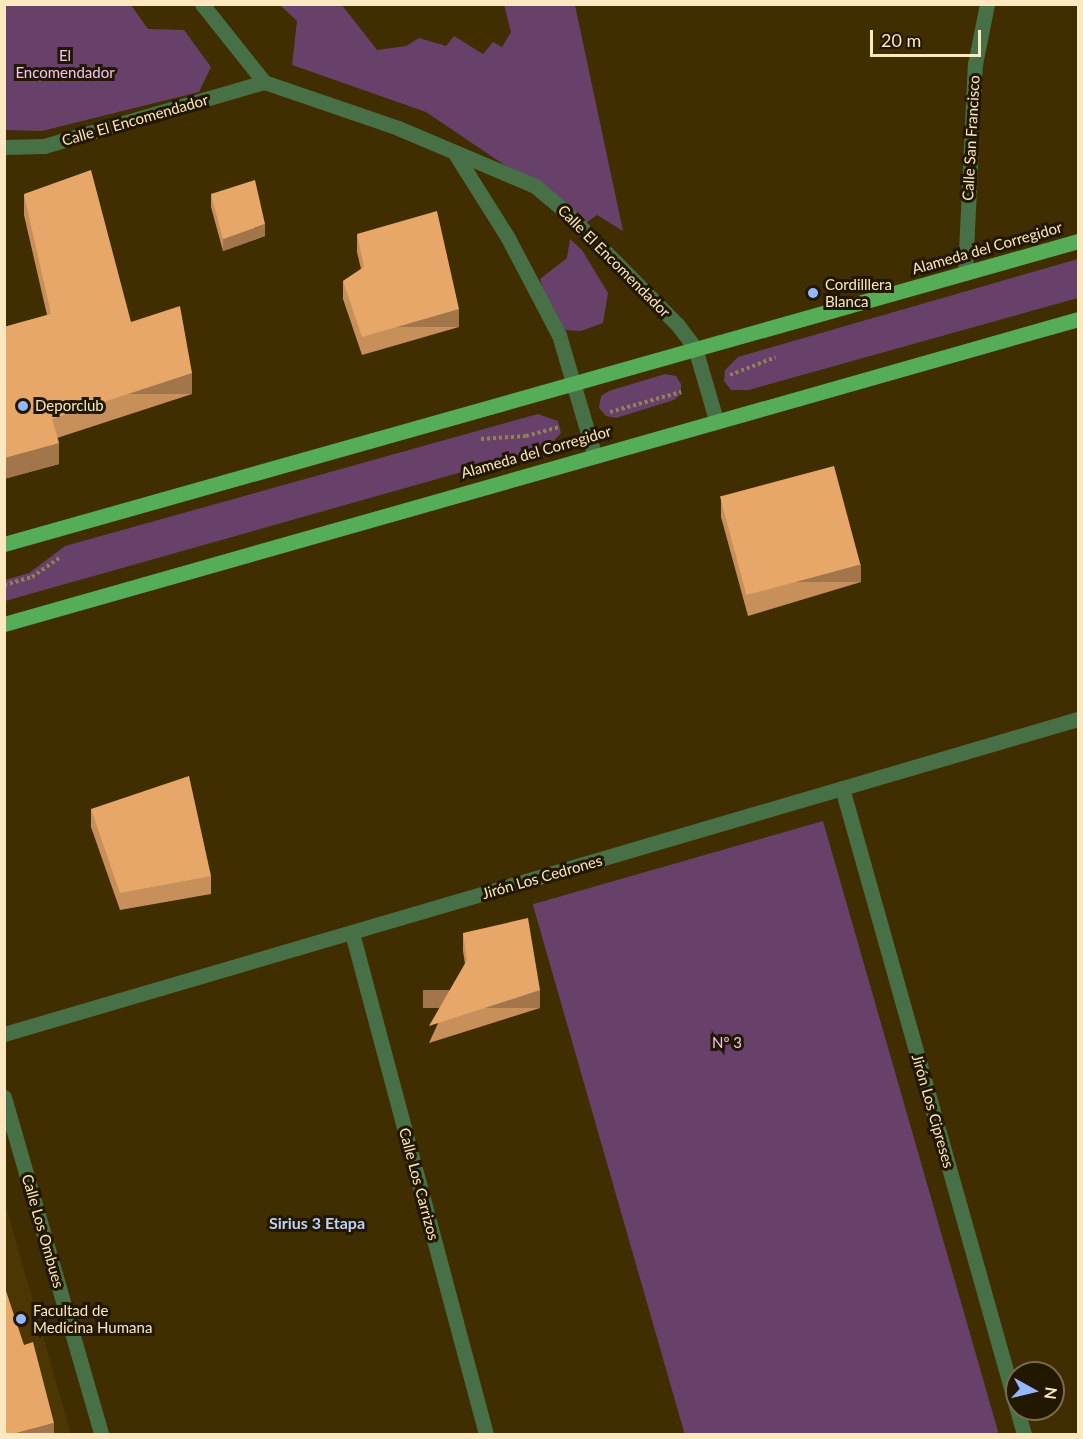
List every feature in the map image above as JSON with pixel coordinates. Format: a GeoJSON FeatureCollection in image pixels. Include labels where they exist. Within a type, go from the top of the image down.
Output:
{"type":"FeatureCollection","features":[{"type":"Feature","properties":{"kind":"main road","name":"Alameda del Corregidor"},"geometry":{"type":"LineString","coordinates":[[4,544],[1078,241]]}},
{"type":"Feature","properties":{"kind":"main road","name":"Alameda del Corregidor"},"geometry":{"type":"LineString","coordinates":[[4,624],[594,454],[1078,319]]}},
{"type":"Feature","properties":{"kind":"street"},"geometry":{"type":"LineString","coordinates":[[202,4],[264,82]]}},
{"type":"Feature","properties":{"kind":"street","name":"Calle San Francisco"},"geometry":{"type":"LineString","coordinates":[[965,273],[975,64],[987,4]]}},
{"type":"Feature","properties":{"kind":"street","name":"Calle El Encomendador"},"geometry":{"type":"LineString","coordinates":[[4,147],[44,146],[264,82],[398,128],[456,155],[535,186],[557,204],[677,324],[695,348],[716,420]]}},
{"type":"Feature","properties":{"kind":"street"},"geometry":{"type":"LineString","coordinates":[[456,155],[531,280],[559,335],[594,454]]}},
{"type":"Feature","properties":{"kind":"street","name":"Jirón Los Cedrones"},"geometry":{"type":"LineString","coordinates":[[4,1034],[1078,719]]}},
{"type":"Feature","properties":{"kind":"street","name":"Jirón Los Cipreses"},"geometry":{"type":"LineString","coordinates":[[842,788],[1024,1434]]}},
{"type":"Feature","properties":{"kind":"street","name":"Calle Los Carrizos"},"geometry":{"type":"LineString","coordinates":[[352,933],[486,1434]]}},
{"type":"Feature","properties":{"kind":"street","name":"Calle Los Ombues"},"geometry":{"type":"LineString","coordinates":[[4,1097],[101,1434]]}},
{"type":"Feature","properties":{"kind":"path"},"geometry":{"type":"LineString","coordinates":[[526,436],[707,385],[756,365]]}},
{"type":"Feature","properties":{"kind":"shaded area","name":"Facultad de Medicina Humana"},"geometry":{"type":"Polygon","coordinates":[[[5,1203],[71,1434],[5,1434],[5,1203]]]}},
{"type":"Feature","properties":{"kind":"green space","name":"El Encomendador"},"geometry":{"type":"Polygon","coordinates":[[[5,4],[131,5],[148,29],[184,30],[211,67],[199,92],[42,131],[5,130],[5,4]]]}},
{"type":"Feature","properties":{"kind":"green space"},"geometry":{"type":"Polygon","coordinates":[[[280,5],[342,5],[377,50],[406,46],[419,38],[446,46],[454,36],[483,54],[493,42],[502,47],[511,32],[504,5],[575,5],[623,231],[597,215],[582,226],[562,204],[426,112],[292,65],[297,21],[280,5]]]}},
{"type":"Feature","properties":{"kind":"green space"},"geometry":{"type":"Polygon","coordinates":[[[570,239],[582,250],[608,293],[603,323],[581,331],[565,330],[551,321],[540,279],[567,258],[570,239]]]}},
{"type":"Feature","properties":{"kind":"green space"},"geometry":{"type":"Polygon","coordinates":[[[1078,259],[1078,298],[749,390],[731,390],[724,381],[725,370],[738,357],[1078,259]]]}},
{"type":"Feature","properties":{"kind":"green space"},"geometry":{"type":"Polygon","coordinates":[[[665,374],[676,376],[681,384],[681,394],[674,400],[616,418],[606,416],[599,408],[601,396],[609,391],[665,374]]]}},
{"type":"Feature","properties":{"kind":"green space"},"geometry":{"type":"Polygon","coordinates":[[[538,414],[558,421],[561,433],[547,448],[5,601],[5,580],[29,573],[65,546],[538,414]]]}},
{"type":"Feature","properties":{"kind":"green space","name":"Nº 3"},"geometry":{"type":"Polygon","coordinates":[[[823,821],[998,1432],[685,1434],[533,904],[823,821]]]}},
{"type":"Feature","properties":{"kind":"building"},"geometry":{"type":"Polygon","coordinates":[[[91,170],[131,322],[180,306],[192,373],[52,419],[59,443],[4,458],[4,327],[51,314],[24,194],[91,170]]]}},
{"type":"Feature","properties":{"kind":"building"},"geometry":{"type":"Polygon","coordinates":[[[255,180],[265,224],[223,239],[211,194],[255,180]]]}},
{"type":"Feature","properties":{"kind":"building"},"geometry":{"type":"Polygon","coordinates":[[[437,211],[459,309],[362,337],[343,281],[364,267],[357,234],[437,211]]]}},
{"type":"Feature","properties":{"kind":"building"},"geometry":{"type":"Polygon","coordinates":[[[834,466],[860,565],[746,595],[720,497],[834,466]]]}},
{"type":"Feature","properties":{"kind":"building"},"geometry":{"type":"Polygon","coordinates":[[[189,776],[211,876],[120,893],[91,809],[189,776]]]}},
{"type":"Feature","properties":{"kind":"building"},"geometry":{"type":"Polygon","coordinates":[[[528,918],[540,990],[429,1026],[467,960],[463,933],[528,918]]]}},
{"type":"Feature","properties":{"kind":"building"},"geometry":{"type":"Polygon","coordinates":[[[4,1285],[24,1345],[33,1342],[54,1423],[13,1434],[4,1434],[4,1285]]]}},
{"type":"Feature","properties":{"kind":"place","name":"Cordilllera Blanca"},"geometry":{"type":"Point","coordinates":[813,293]}},
{"type":"Feature","properties":{"kind":"place","name":"Deporclub"},"geometry":{"type":"Point","coordinates":[23,406]}},
{"type":"Feature","properties":{"kind":"place","name":"Facultad de Medicina Humana"},"geometry":{"type":"Point","coordinates":[21,1319]}},
{"type":"Feature","properties":{"kind":"district","name":"Sirius 3 Etapa"},"geometry":{"type":"Point","coordinates":[317,1223]}}]}
